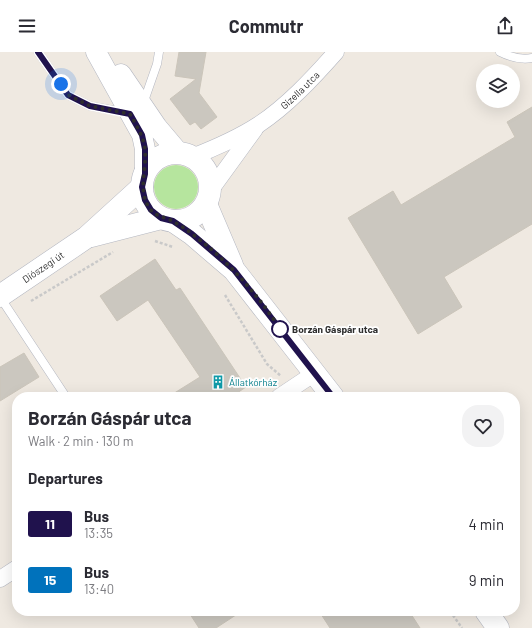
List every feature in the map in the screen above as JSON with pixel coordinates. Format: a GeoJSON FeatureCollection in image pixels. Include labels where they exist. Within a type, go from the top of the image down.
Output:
{"type":"FeatureCollection","features":[{"type":"Feature","properties":{"kind":"main road"},"geometry":{"type":"LineString","coordinates":[[234,270],[208,197],[209,178],[203,166],[185,155],[165,155],[153,162],[144,181],[145,200],[151,210],[192,234],[234,270],[329,392]]}},
{"type":"Feature","properties":{"kind":"main road","name":"Diószegi út"},"geometry":{"type":"LineString","coordinates":[[4,302],[87,237],[144,181]]}},
{"type":"Feature","properties":{"kind":"main road"},"geometry":{"type":"LineString","coordinates":[[167,219],[186,220],[192,217],[197,214],[208,197]]}},
{"type":"Feature","properties":{"kind":"main road","name":"Diószegi út"},"geometry":{"type":"LineString","coordinates":[[87,237],[167,219]]}},
{"type":"Feature","properties":{"kind":"main road"},"geometry":{"type":"LineString","coordinates":[[490,616],[498,628]]}},
{"type":"Feature","properties":{"kind":"street"},"geometry":{"type":"LineString","coordinates":[[96,52],[136,109],[185,155]]}},
{"type":"Feature","properties":{"kind":"street"},"geometry":{"type":"LineString","coordinates":[[106,52],[136,109],[145,149],[144,181]]}},
{"type":"Feature","properties":{"kind":"street","name":"Gizella utca"},"geometry":{"type":"LineString","coordinates":[[185,155],[223,144],[258,124],[295,94],[336,52]]}},
{"type":"Feature","properties":{"kind":"street","name":"Gizella utca"},"geometry":{"type":"LineString","coordinates":[[208,197],[258,124]]}},
{"type":"Feature","properties":{"kind":"street"},"geometry":{"type":"LineString","coordinates":[[287,392],[315,373]]}},
{"type":"Feature","properties":{"kind":"street"},"geometry":{"type":"LineString","coordinates":[[0,579],[12,571]]}},
{"type":"Feature","properties":{"kind":"lane"},"geometry":{"type":"LineString","coordinates":[[38,52],[68,95],[90,106],[136,109],[157,64],[159,52]]}},
{"type":"Feature","properties":{"kind":"lane"},"geometry":{"type":"LineString","coordinates":[[500,52],[506,55],[525,59],[532,58]]}},
{"type":"Feature","properties":{"kind":"lane"},"geometry":{"type":"LineString","coordinates":[[4,302],[63,392]]}},
{"type":"Feature","properties":{"kind":"path"},"geometry":{"type":"LineString","coordinates":[[154,241],[174,247]]}},
{"type":"Feature","properties":{"kind":"path"},"geometry":{"type":"LineString","coordinates":[[4,302],[118,249]]}},
{"type":"Feature","properties":{"kind":"path"},"geometry":{"type":"LineString","coordinates":[[223,290],[268,364],[294,388]]}},
{"type":"Feature","properties":{"kind":"path"},"geometry":{"type":"LineString","coordinates":[[454,616],[462,628]]}},
{"type":"Feature","properties":{"kind":"green space"},"geometry":{"type":"Polygon","coordinates":[[[172,165],[180,165],[185,166],[192,171],[197,178],[197,196],[192,203],[185,208],[172,209],[164,206],[157,199],[154,191],[154,183],[157,175],[164,168],[172,165]]]}},
{"type":"Feature","properties":{"kind":"building"},"geometry":{"type":"Polygon","coordinates":[[[179,52],[206,52],[199,93],[217,117],[201,129],[195,122],[190,125],[170,99],[196,79],[175,76],[179,52]]]}},
{"type":"Feature","properties":{"kind":"building"},"geometry":{"type":"Polygon","coordinates":[[[532,107],[532,224],[444,277],[462,307],[418,334],[348,218],[393,191],[401,205],[515,137],[507,122],[532,107]]]}},
{"type":"Feature","properties":{"kind":"building"},"geometry":{"type":"Polygon","coordinates":[[[155,259],[176,290],[180,288],[246,387],[238,392],[176,392],[200,377],[148,300],[117,321],[100,296],[155,259]]]}},
{"type":"Feature","properties":{"kind":"building"},"geometry":{"type":"Polygon","coordinates":[[[24,353],[39,377],[15,392],[12,392],[12,394],[0,401],[0,367],[24,353]]]}},
{"type":"Feature","properties":{"kind":"building"},"geometry":{"type":"Polygon","coordinates":[[[191,616],[234,616],[216,628],[199,628],[191,616]]]}},
{"type":"Feature","properties":{"kind":"building"},"geometry":{"type":"Polygon","coordinates":[[[322,616],[412,616],[420,628],[330,628],[322,616]]]}},
{"type":"Feature","properties":{"kind":"bus line","name":"11"},"geometry":{"type":"LineString","coordinates":[[38,52],[68,95],[90,106],[130,114],[142,135],[145,149],[145,174],[142,187],[145,200],[151,210],[161,218],[173,221],[192,234],[234,270],[329,392]]}},
{"type":"Feature","properties":{"kind":"place","name":"Borzán Gáspár utca"},"geometry":{"type":"Point","coordinates":[280,329]}},
{"type":"Feature","properties":{"kind":"place","name":"Állatkórház"},"geometry":{"type":"Point","coordinates":[218,382]}},
{"type":"Feature","properties":{"kind":"route"},"geometry":{"type":"LineString","coordinates":[[61,84],[68,95],[90,106],[130,114],[142,135],[145,149],[145,174],[142,187],[145,200],[151,210],[161,218],[173,221],[192,234],[234,270],[280,329]]}}]}
